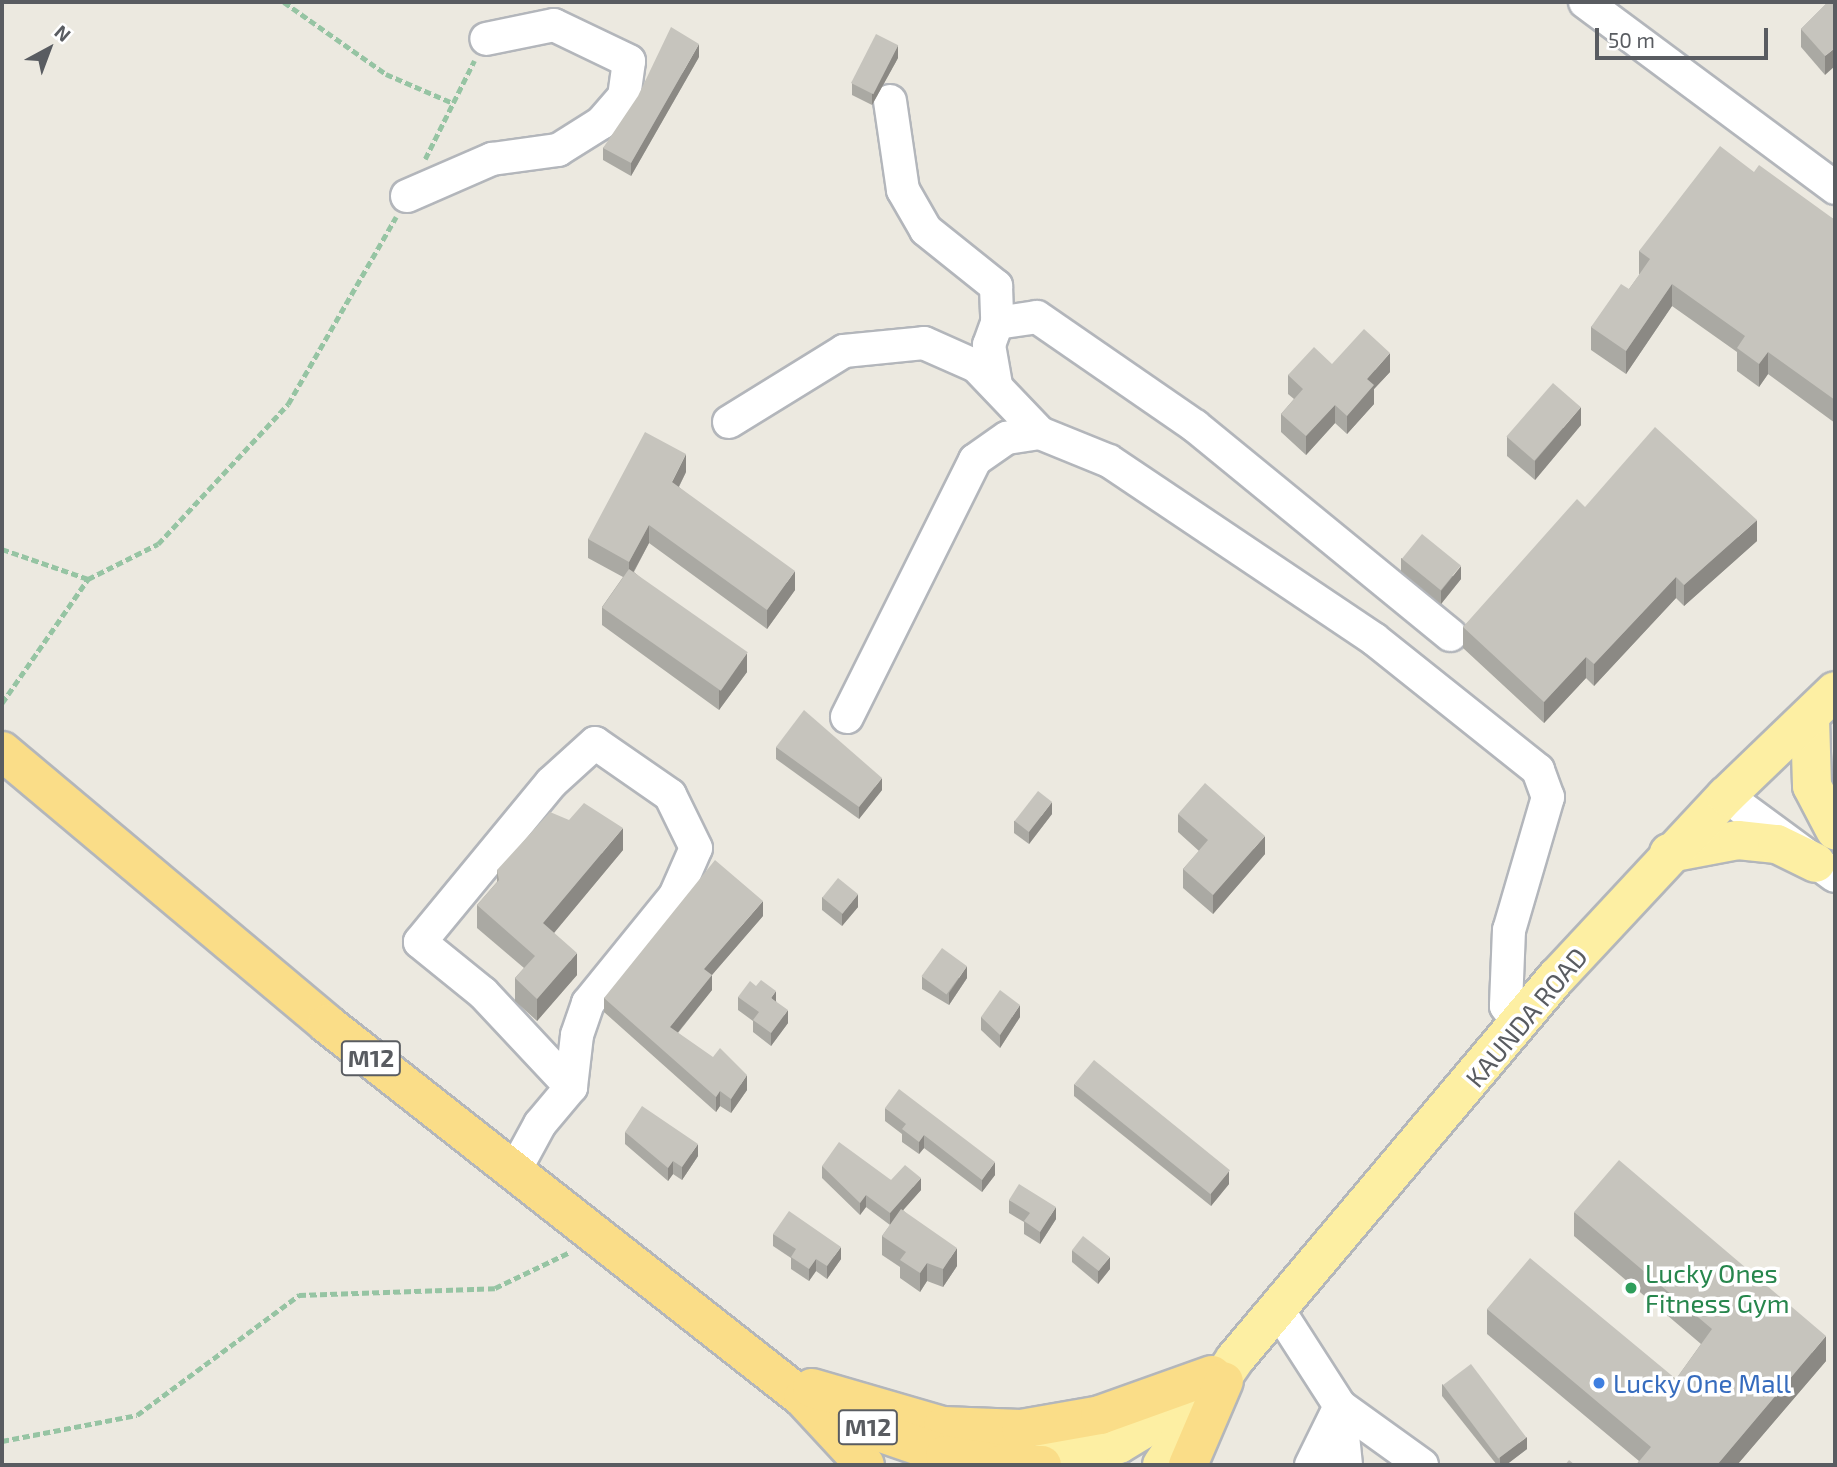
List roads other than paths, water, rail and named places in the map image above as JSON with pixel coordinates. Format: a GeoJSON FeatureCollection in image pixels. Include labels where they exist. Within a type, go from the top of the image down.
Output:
{"type":"FeatureCollection","features":[{"type":"Feature","properties":{"kind":"highway","name":"M12"},"geometry":{"type":"LineString","coordinates":[[2,751],[306,1007],[515,1170],[597,1239],[747,1357],[896,1441],[999,1465],[1040,1465]]}},
{"type":"Feature","properties":{"kind":"highway"},"geometry":{"type":"LineString","coordinates":[[807,1393],[943,1426],[1021,1429],[1100,1415],[1224,1372]]}},
{"type":"Feature","properties":{"kind":"highway"},"geometry":{"type":"LineString","coordinates":[[1188,1465],[1224,1372]]}},
{"type":"Feature","properties":{"kind":"highway","name":"M12"},"geometry":{"type":"LineString","coordinates":[[807,1393],[865,1465]]}},
{"type":"Feature","properties":{"kind":"highway"},"geometry":{"type":"LineString","coordinates":[[807,1393],[829,1465]]}},
{"type":"Feature","properties":{"kind":"main road","name":"KAUNDA ROAD"},"geometry":{"type":"LineString","coordinates":[[1162,1465],[1224,1372],[1519,1024],[1669,853],[1822,705]]}},
{"type":"Feature","properties":{"kind":"main road"},"geometry":{"type":"LineString","coordinates":[[1822,705],[1812,786],[1835,830]]}},
{"type":"Feature","properties":{"kind":"main road"},"geometry":{"type":"LineString","coordinates":[[1669,853],[1738,840],[1777,844],[1826,870]]}},
{"type":"Feature","properties":{"kind":"main road","name":"KAUNDA ROAD"},"geometry":{"type":"LineString","coordinates":[[1040,1465],[1119,1444],[1180,1407],[1224,1372]]}},
{"type":"Feature","properties":{"kind":"street"},"geometry":{"type":"LineString","coordinates":[[1585,2],[1835,188]]}},
{"type":"Feature","properties":{"kind":"street"},"geometry":{"type":"LineString","coordinates":[[407,196],[492,159],[558,150],[601,123],[624,97],[629,61],[554,24],[485,38]]}},
{"type":"Feature","properties":{"kind":"street"},"geometry":{"type":"LineString","coordinates":[[890,101],[903,190],[926,230],[1037,317],[1206,435],[1450,635]]}},
{"type":"Feature","properties":{"kind":"street"},"geometry":{"type":"LineString","coordinates":[[996,286],[997,324],[989,345],[996,383]]}},
{"type":"Feature","properties":{"kind":"street"},"geometry":{"type":"LineString","coordinates":[[997,324],[1037,317]]}},
{"type":"Feature","properties":{"kind":"street"},"geometry":{"type":"LineString","coordinates":[[729,422],[844,351],[924,343],[976,366],[996,383],[1040,433],[1109,461],[1361,629],[1538,770],[1548,797],[1509,930],[1506,1006],[1519,1024]]}},
{"type":"Feature","properties":{"kind":"street"},"geometry":{"type":"LineString","coordinates":[[847,717],[975,460],[1007,438],[1040,433]]}},
{"type":"Feature","properties":{"kind":"street"},"geometry":{"type":"LineString","coordinates":[[515,1170],[540,1124],[571,1087],[577,1035],[589,1003],[675,896],[696,848],[670,794],[595,743],[551,783],[420,942],[483,993],[571,1087]]}},
{"type":"Feature","properties":{"kind":"street"},"geometry":{"type":"LineString","coordinates":[[1726,796],[1826,870]]}},
{"type":"Feature","properties":{"kind":"street"},"geometry":{"type":"LineString","coordinates":[[1277,1308],[1340,1406],[1422,1465]]}},
{"type":"Feature","properties":{"kind":"street"},"geometry":{"type":"LineString","coordinates":[[1311,1465],[1340,1406]]}},
{"type":"Feature","properties":{"kind":"street"},"geometry":{"type":"LineString","coordinates":[[1340,1406],[1346,1465]]}},
{"type":"Feature","properties":{"kind":"place","name":"Lucky Ones Fitness Gym"},"geometry":{"type":"Point","coordinates":[1631,1288]}},
{"type":"Feature","properties":{"kind":"place","name":"Lucky One Mall"},"geometry":{"type":"Point","coordinates":[1599,1383]}}]}
